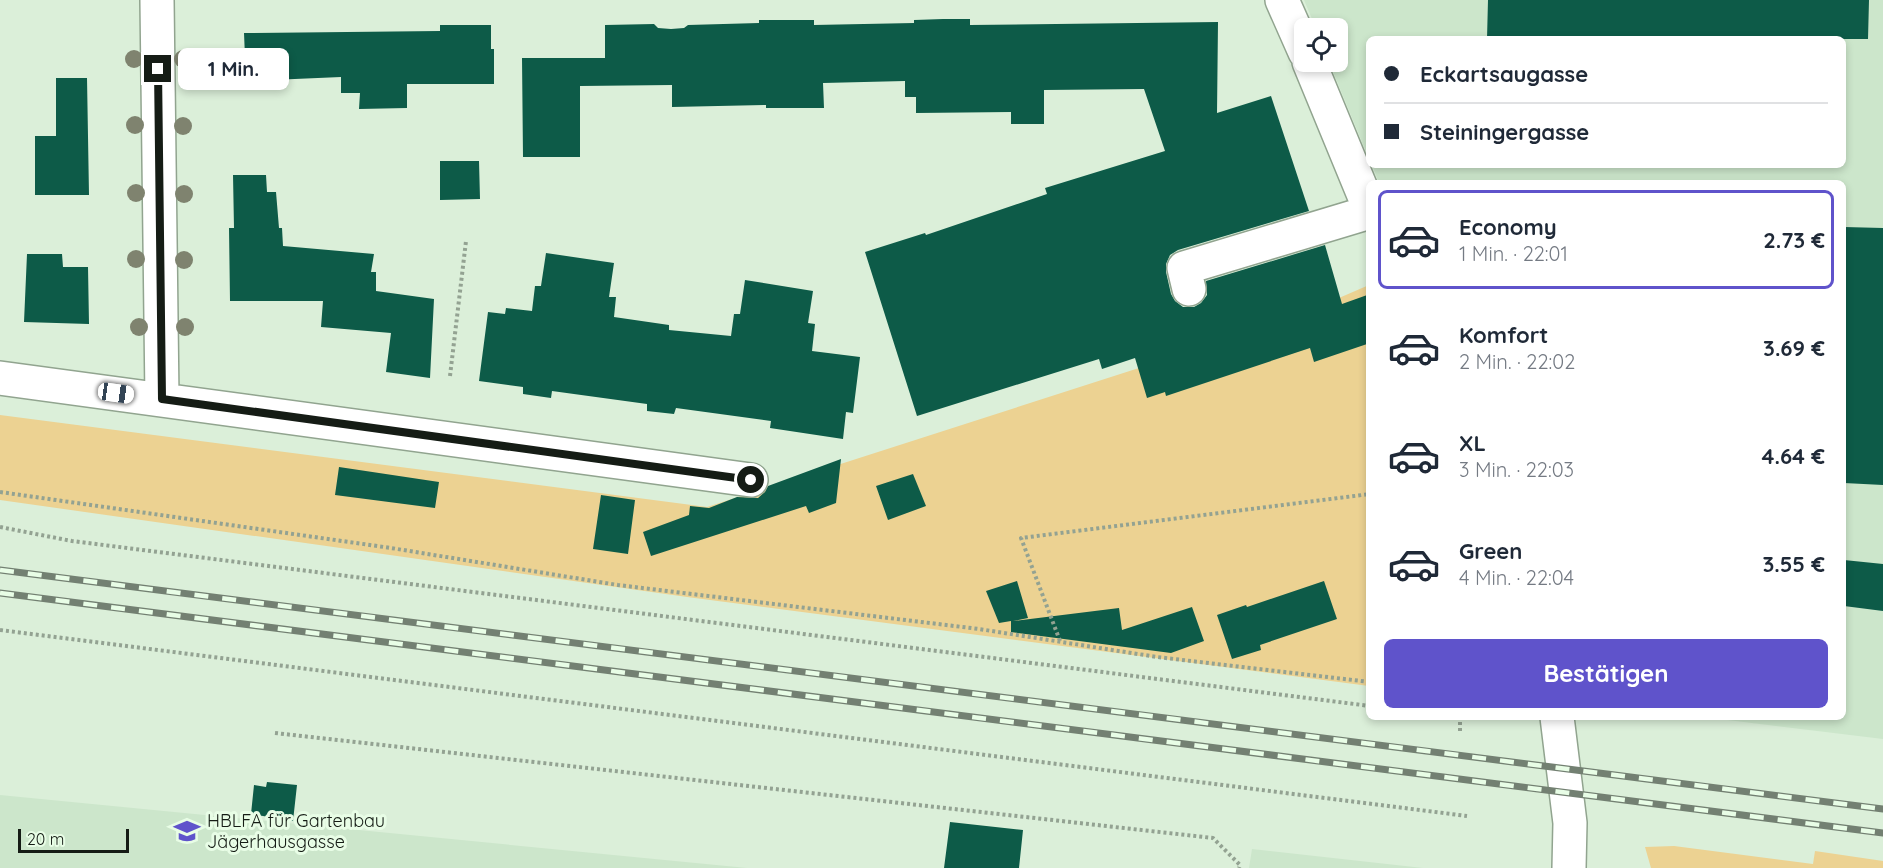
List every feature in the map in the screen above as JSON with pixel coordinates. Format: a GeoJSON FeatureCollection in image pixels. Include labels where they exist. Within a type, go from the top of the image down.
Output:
{"type":"FeatureCollection","features":[{"type":"Feature","properties":{"kind":"street"},"geometry":{"type":"LineString","coordinates":[[157,0],[162,399]]}},
{"type":"Feature","properties":{"kind":"street"},"geometry":{"type":"LineString","coordinates":[[1282,0],[1294,27]]}},
{"type":"Feature","properties":{"kind":"street"},"geometry":{"type":"LineString","coordinates":[[1313,72],[1366,201]]}},
{"type":"Feature","properties":{"kind":"street"},"geometry":{"type":"LineString","coordinates":[[1189,290],[1184,268],[1366,212]]}},
{"type":"Feature","properties":{"kind":"street"},"geometry":{"type":"LineString","coordinates":[[0,378],[751,480]]}},
{"type":"Feature","properties":{"kind":"street"},"geometry":{"type":"LineString","coordinates":[[1558,721],[1569,823],[1569,868]]}},
{"type":"Feature","properties":{"kind":"path"},"geometry":{"type":"LineString","coordinates":[[450,376],[466,241]]}},
{"type":"Feature","properties":{"kind":"path"},"geometry":{"type":"LineString","coordinates":[[0,492],[391,548],[618,585],[979,629],[1157,657],[1366,682]]}},
{"type":"Feature","properties":{"kind":"path"},"geometry":{"type":"LineString","coordinates":[[1060,642],[1021,538],[1366,495]]}},
{"type":"Feature","properties":{"kind":"path"},"geometry":{"type":"LineString","coordinates":[[0,527],[107,546],[1366,705]]}},
{"type":"Feature","properties":{"kind":"path"},"geometry":{"type":"LineString","coordinates":[[0,630],[1467,816]]}},
{"type":"Feature","properties":{"kind":"path"},"geometry":{"type":"LineString","coordinates":[[1460,720],[1460,732]]}},
{"type":"Feature","properties":{"kind":"path"},"geometry":{"type":"LineString","coordinates":[[275,733],[1213,838],[1240,865],[1239,868]]}},
{"type":"Feature","properties":{"kind":"shaded area"},"geometry":{"type":"Polygon","coordinates":[[[1304,0],[1883,0],[1883,739],[1728,720],[1846,720],[1846,180],[1378,180],[1373,168],[1846,168],[1846,36],[1366,36],[1366,152],[1333,72],[1348,72],[1348,18],[1312,18],[1304,0]]]}},
{"type":"Feature","properties":{"kind":"shaded area"},"geometry":{"type":"Polygon","coordinates":[[[1366,286],[1366,686],[687,597],[0,500],[0,415],[707,507],[1288,320],[1366,286]]]}},
{"type":"Feature","properties":{"kind":"shaded area","name":"HBLFA für Gartenbau Jägerhausgasse"},"geometry":{"type":"Polygon","coordinates":[[[0,795],[747,868],[0,868],[0,795]]]}},
{"type":"Feature","properties":{"kind":"shaded area"},"geometry":{"type":"Polygon","coordinates":[[[1674,846],[1813,864],[1815,851],[1883,861],[1883,868],[1651,868],[1645,847],[1674,846]]]}},
{"type":"Feature","properties":{"kind":"shaded area"},"geometry":{"type":"Polygon","coordinates":[[[1252,849],[1423,868],[1249,868],[1252,849]]]}},
{"type":"Feature","properties":{"kind":"building"},"geometry":{"type":"Polygon","coordinates":[[[1488,0],[1869,0],[1868,39],[1846,39],[1846,36],[1487,36],[1488,0]]]}},
{"type":"Feature","properties":{"kind":"building"},"geometry":{"type":"Polygon","coordinates":[[[970,19],[970,25],[1218,22],[1217,113],[1271,96],[1309,211],[1178,250],[1170,255],[1166,264],[1171,294],[1175,301],[1183,307],[1194,307],[1201,303],[1207,295],[1206,281],[1325,245],[1342,304],[1366,295],[1366,344],[1314,362],[1310,348],[1166,396],[1165,392],[1147,398],[1135,358],[1102,369],[1099,359],[917,416],[865,252],[925,233],[926,235],[1047,194],[1045,188],[1165,151],[1144,89],[1044,90],[1044,124],[1011,124],[1011,112],[916,113],[916,97],[905,97],[905,81],[823,83],[824,108],[766,108],[766,105],[672,107],[672,85],[580,86],[580,157],[523,157],[522,58],[605,58],[605,25],[654,24],[658,28],[671,29],[684,28],[688,25],[759,23],[759,20],[814,20],[814,25],[914,23],[914,20],[970,19]]]}},
{"type":"Feature","properties":{"kind":"building"},"geometry":{"type":"Polygon","coordinates":[[[440,25],[491,25],[494,84],[407,84],[407,108],[359,109],[360,93],[341,93],[341,77],[246,81],[244,33],[440,31],[440,25]]]}},
{"type":"Feature","properties":{"kind":"building"},"geometry":{"type":"Polygon","coordinates":[[[56,78],[87,78],[89,195],[35,195],[35,136],[56,136],[56,78]]]}},
{"type":"Feature","properties":{"kind":"building"},"geometry":{"type":"Polygon","coordinates":[[[440,161],[479,161],[480,199],[440,200],[440,161]]]}},
{"type":"Feature","properties":{"kind":"building"},"geometry":{"type":"Polygon","coordinates":[[[233,175],[266,175],[267,192],[276,192],[283,246],[374,254],[371,272],[376,272],[376,291],[434,299],[430,378],[386,372],[391,333],[321,327],[323,301],[230,301],[229,228],[234,228],[233,175]]]}},
{"type":"Feature","properties":{"kind":"building"},"geometry":{"type":"Polygon","coordinates":[[[1846,227],[1883,228],[1883,485],[1846,483],[1846,227]]]}},
{"type":"Feature","properties":{"kind":"building"},"geometry":{"type":"Polygon","coordinates":[[[546,253],[614,263],[609,297],[616,297],[614,317],[669,325],[669,330],[731,336],[734,314],[740,314],[745,280],[813,291],[808,323],[815,324],[812,351],[860,357],[853,413],[846,412],[843,439],[770,428],[771,421],[676,408],[674,414],[647,411],[647,404],[552,391],[551,398],[523,394],[523,387],[479,381],[488,312],[505,314],[506,308],[532,311],[535,286],[541,286],[546,253]]]}},
{"type":"Feature","properties":{"kind":"building"},"geometry":{"type":"Polygon","coordinates":[[[27,254],[62,254],[63,267],[88,267],[89,324],[24,322],[27,254]]]}},
{"type":"Feature","properties":{"kind":"building"},"geometry":{"type":"Polygon","coordinates":[[[841,459],[836,503],[809,513],[806,506],[651,556],[643,532],[689,515],[690,506],[709,508],[737,497],[758,498],[768,486],[841,459]]]}},
{"type":"Feature","properties":{"kind":"building"},"geometry":{"type":"Polygon","coordinates":[[[339,467],[439,482],[435,508],[335,495],[339,467]]]}},
{"type":"Feature","properties":{"kind":"building"},"geometry":{"type":"Polygon","coordinates":[[[913,474],[926,506],[888,520],[876,486],[913,474]]]}},
{"type":"Feature","properties":{"kind":"building"},"geometry":{"type":"Polygon","coordinates":[[[601,495],[635,500],[628,554],[593,549],[601,495]]]}},
{"type":"Feature","properties":{"kind":"building"},"geometry":{"type":"Polygon","coordinates":[[[1846,560],[1883,564],[1883,611],[1846,606],[1846,560]]]}},
{"type":"Feature","properties":{"kind":"building"},"geometry":{"type":"Polygon","coordinates":[[[1017,581],[1028,618],[1013,621],[1119,608],[1122,630],[1192,607],[1204,641],[1171,653],[1011,632],[1011,621],[999,623],[986,591],[1017,581]]]}},
{"type":"Feature","properties":{"kind":"building"},"geometry":{"type":"Polygon","coordinates":[[[1324,581],[1337,619],[1260,645],[1261,650],[1232,659],[1217,615],[1324,581]]]}},
{"type":"Feature","properties":{"kind":"building"},"geometry":{"type":"Polygon","coordinates":[[[267,782],[297,785],[293,821],[251,814],[254,785],[266,787],[267,782]]]}},
{"type":"Feature","properties":{"kind":"building"},"geometry":{"type":"Polygon","coordinates":[[[950,822],[1023,830],[1019,868],[944,868],[950,822]]]}},
{"type":"Feature","properties":{"kind":"railway"},"geometry":{"type":"LineString","coordinates":[[0,570],[1883,809]]}},
{"type":"Feature","properties":{"kind":"railway"},"geometry":{"type":"LineString","coordinates":[[0,593],[1883,833]]}},
{"type":"Feature","properties":{"kind":"place","name":"HBLFA für Gartenbau Jägerhausgasse"},"geometry":{"type":"Point","coordinates":[187,831]}},
{"type":"Feature","properties":{"kind":"route"},"geometry":{"type":"LineString","coordinates":[[158,69],[162,399],[751,480]]}}]}
